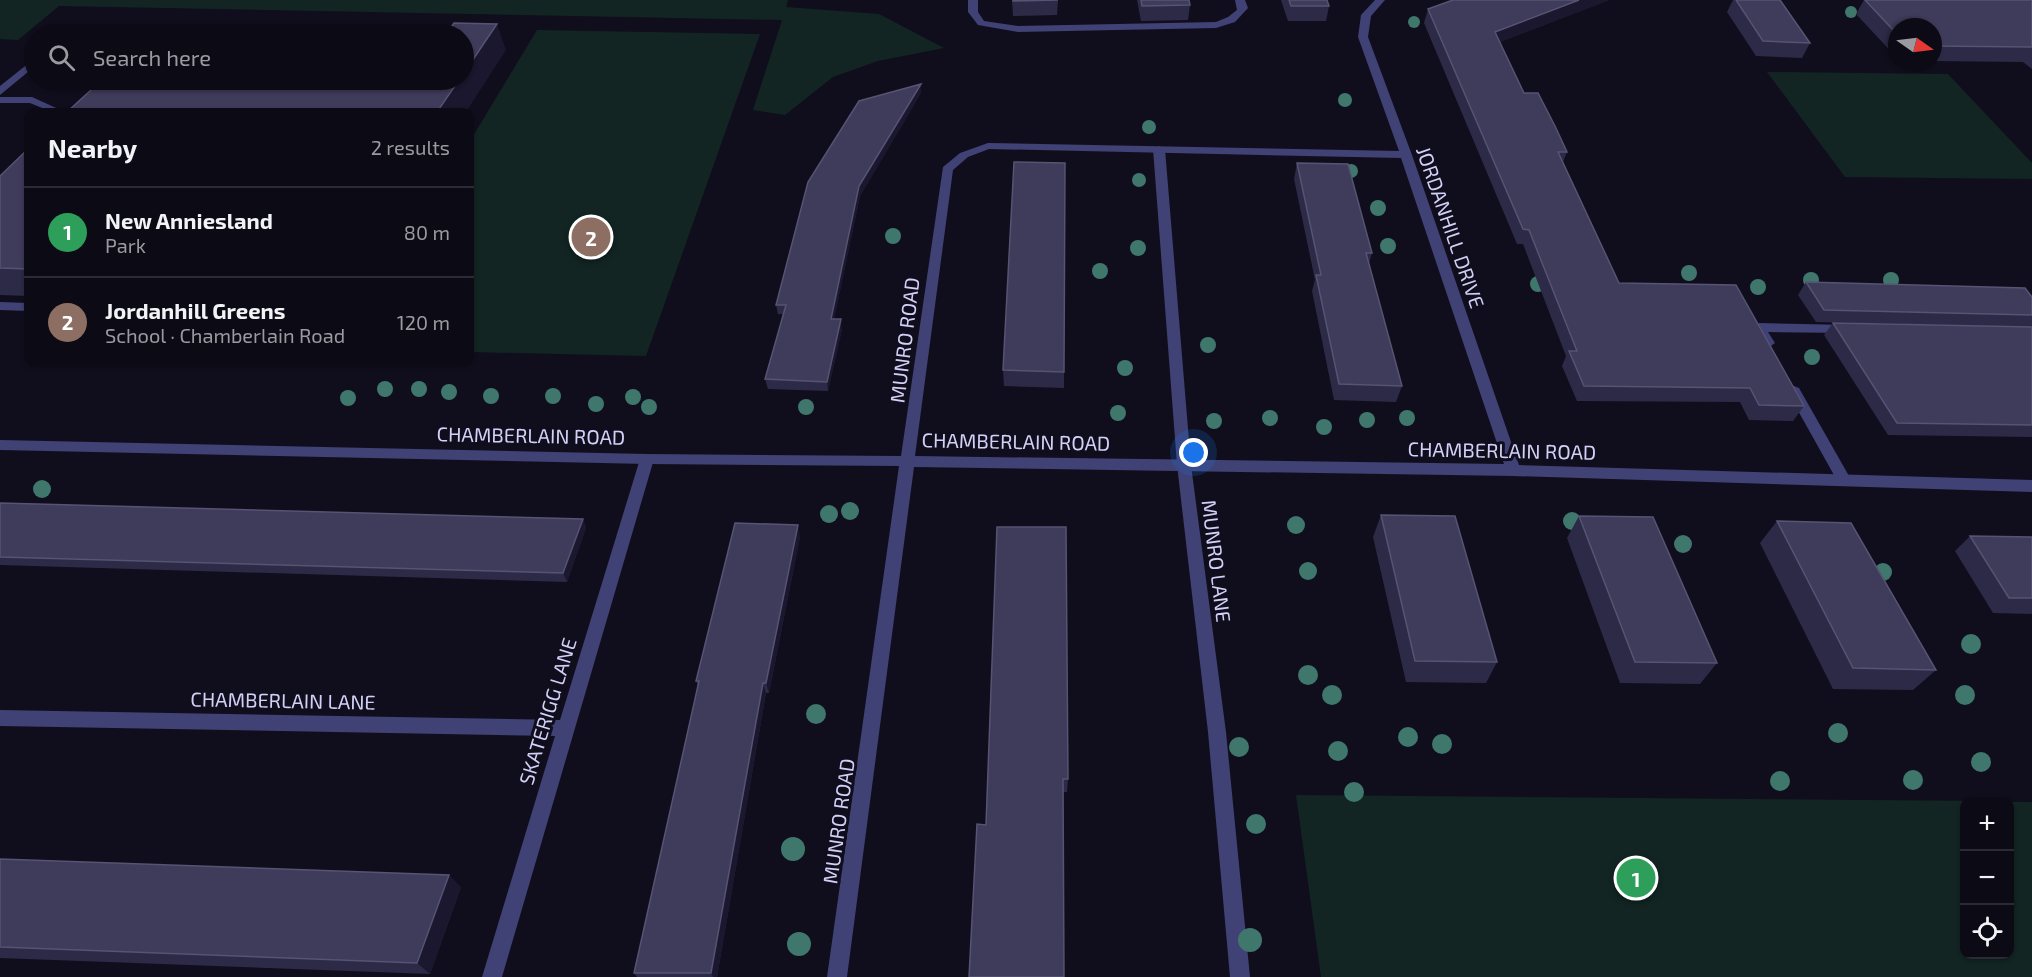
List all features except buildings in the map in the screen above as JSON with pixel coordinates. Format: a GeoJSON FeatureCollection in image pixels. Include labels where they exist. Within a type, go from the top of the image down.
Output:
{"type":"FeatureCollection","features":[{"type":"Feature","properties":{"kind":"street"},"geometry":{"type":"LineString","coordinates":[[973,0],[973,12],[981,23],[1018,28],[1216,25],[1229,22],[1237,17],[1243,8],[1240,0]]}},
{"type":"Feature","properties":{"kind":"street","name":"JORDANHILL DRIVE"},"geometry":{"type":"LineString","coordinates":[[1380,0],[1366,15],[1363,37],[1406,154],[1513,470]]}},
{"type":"Feature","properties":{"kind":"street"},"geometry":{"type":"LineString","coordinates":[[0,92],[24,71]]}},
{"type":"Feature","properties":{"kind":"street"},"geometry":{"type":"LineString","coordinates":[[0,100],[32,100],[51,108]]}},
{"type":"Feature","properties":{"kind":"street","name":"MUNRO ROAD"},"geometry":{"type":"LineString","coordinates":[[837,977],[946,169],[964,155],[988,146],[1406,154]]}},
{"type":"Feature","properties":{"kind":"street","name":"MUNRO LANE"},"geometry":{"type":"LineString","coordinates":[[1160,149],[1184,465],[1217,732],[1240,977]]}},
{"type":"Feature","properties":{"kind":"street"},"geometry":{"type":"LineString","coordinates":[[0,306],[24,306]]}},
{"type":"Feature","properties":{"kind":"street"},"geometry":{"type":"LineString","coordinates":[[1776,357],[1759,327],[1866,329]]}},
{"type":"Feature","properties":{"kind":"street"},"geometry":{"type":"LineString","coordinates":[[1787,378],[1844,480]]}},
{"type":"Feature","properties":{"kind":"street","name":"CHAMBERLAIN ROAD"},"geometry":{"type":"LineString","coordinates":[[0,445],[647,459],[1513,470],[2032,486]]}},
{"type":"Feature","properties":{"kind":"street","name":"SKATERIGG LANE"},"geometry":{"type":"LineString","coordinates":[[492,977],[647,459]]}},
{"type":"Feature","properties":{"kind":"street","name":"CHAMBERLAIN LANE"},"geometry":{"type":"LineString","coordinates":[[0,718],[565,728]]}},
{"type":"Feature","properties":{"kind":"green space"},"geometry":{"type":"Polygon","coordinates":[[[0,0],[788,0],[786,7],[879,14],[944,48],[878,61],[833,77],[785,115],[753,110],[782,20],[59,6],[37,24],[24,24],[24,35],[18,40],[0,39],[0,0]]]}},
{"type":"Feature","properties":{"kind":"green space"},"geometry":{"type":"Polygon","coordinates":[[[537,30],[760,34],[646,356],[474,352],[474,134],[537,30]]]}},
{"type":"Feature","properties":{"kind":"green space"},"geometry":{"type":"Polygon","coordinates":[[[1767,72],[1948,74],[2032,163],[2032,179],[1845,177],[1767,72]]]}},
{"type":"Feature","properties":{"kind":"green space"},"geometry":{"type":"Polygon","coordinates":[[[1296,795],[1960,801],[1960,959],[2014,959],[2014,802],[2032,802],[2032,977],[1321,977],[1296,795]]]}},
{"type":"Feature","properties":{"kind":"place","name":"Jordanhill Greens"},"geometry":{"type":"Point","coordinates":[591,237]}},
{"type":"Feature","properties":{"kind":"place","name":"New Anniesland"},"geometry":{"type":"Point","coordinates":[1636,878]}}]}
